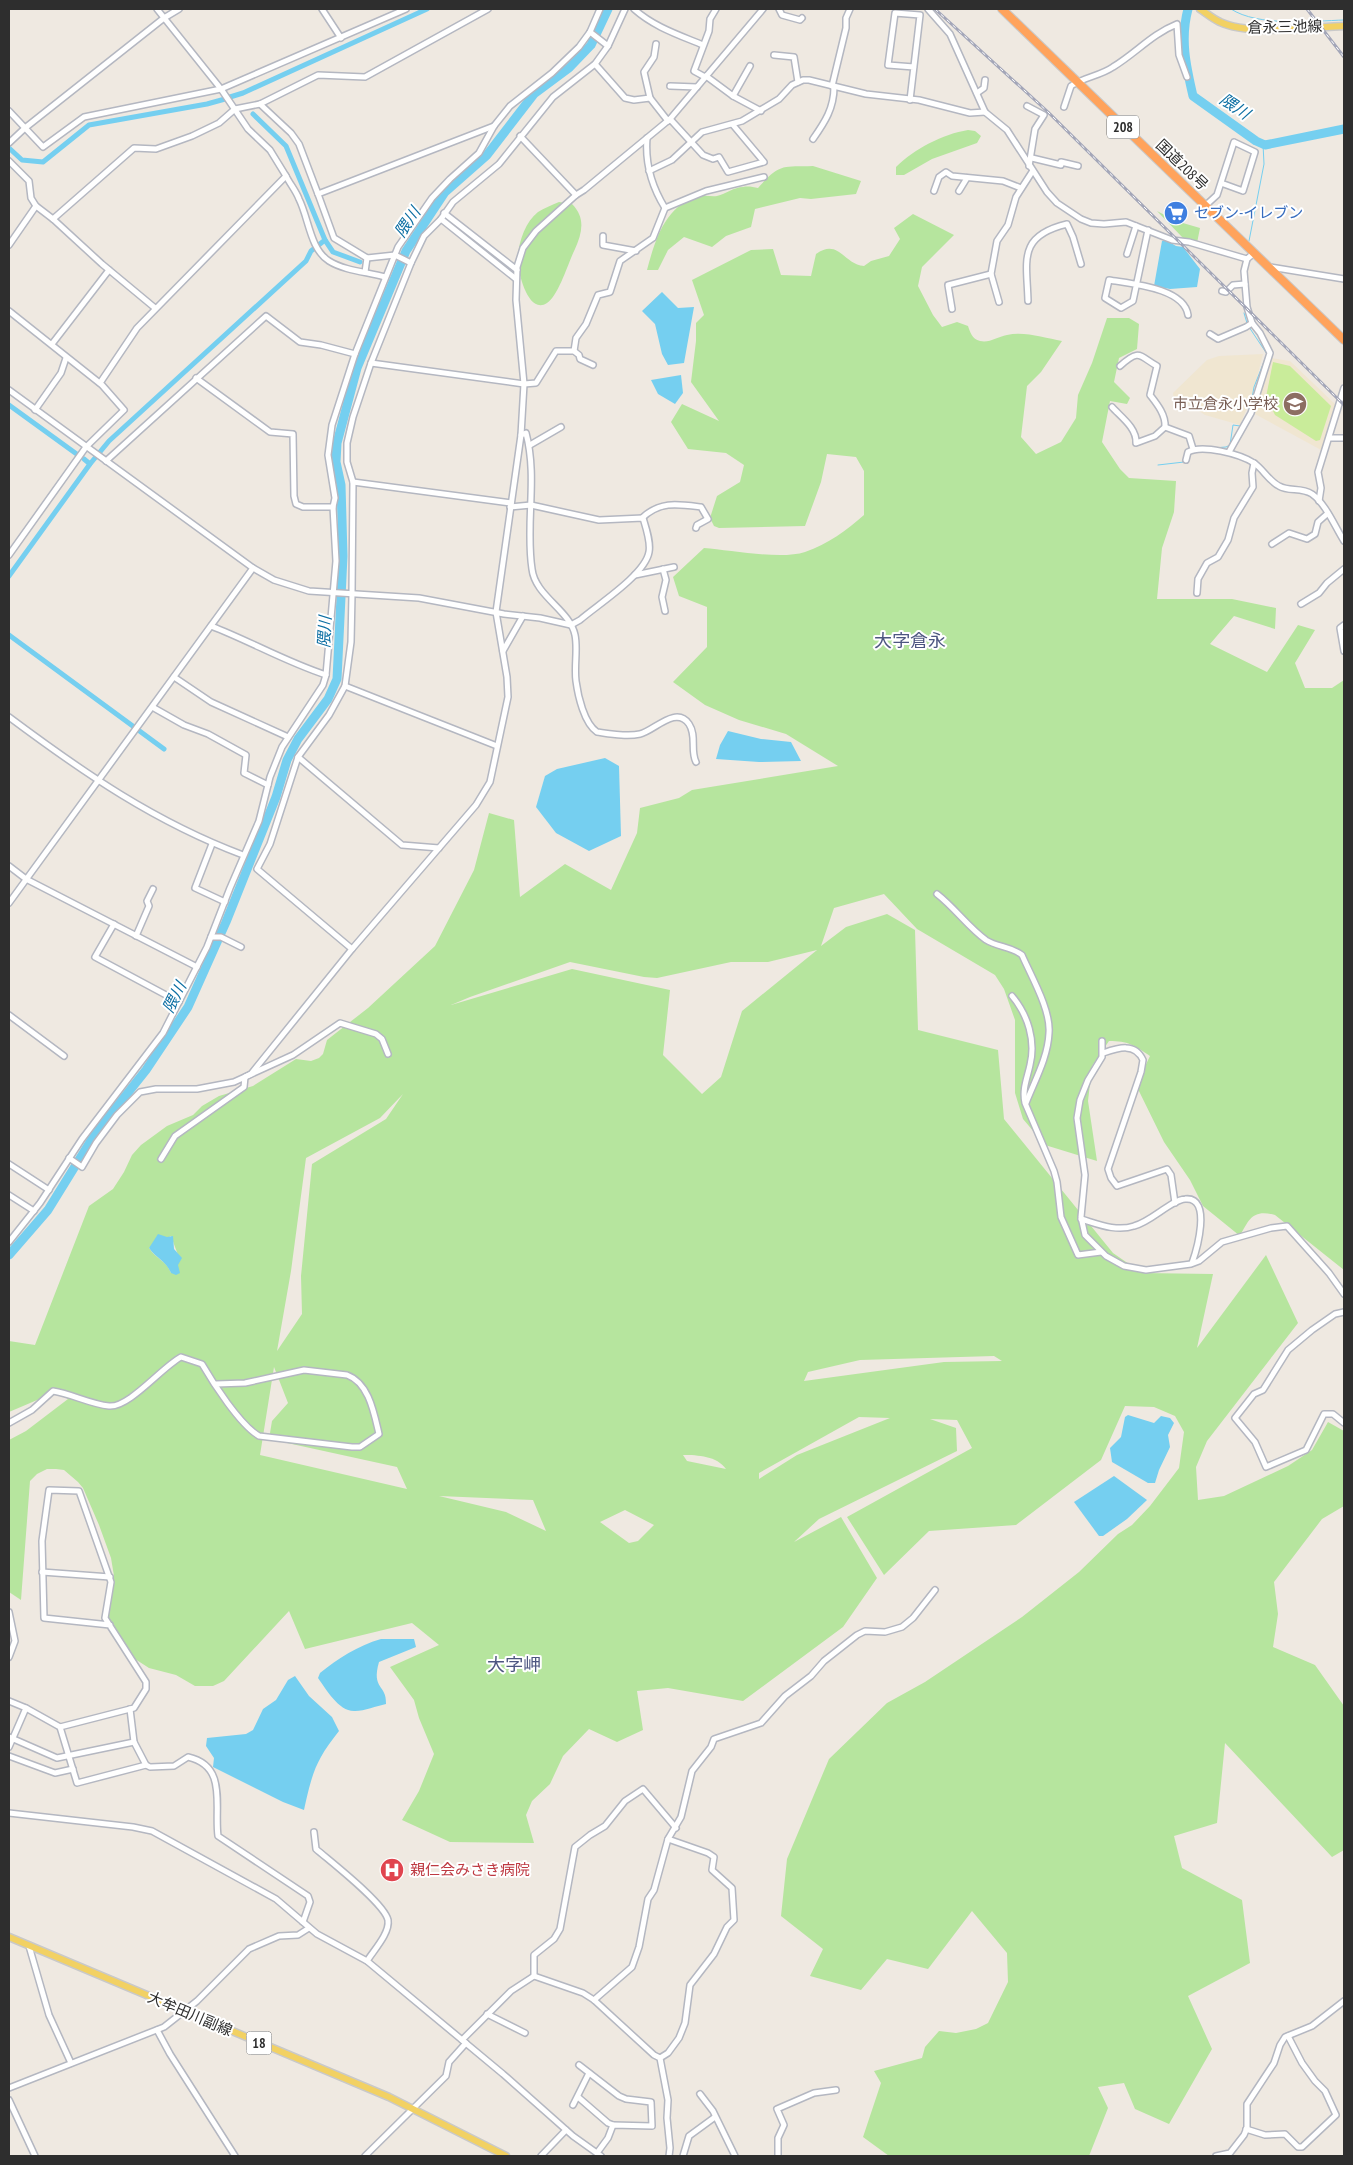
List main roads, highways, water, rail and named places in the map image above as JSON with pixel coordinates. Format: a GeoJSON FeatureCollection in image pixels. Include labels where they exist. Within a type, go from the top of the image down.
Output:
{"type":"FeatureCollection","features":[{"type":"Feature","properties":{"kind":"highway","name":"国道208号"},"geometry":{"type":"LineString","coordinates":[[1002,9],[1344,340]]}},
{"type":"Feature","properties":{"kind":"main road","name":"倉永三池線"},"geometry":{"type":"LineString","coordinates":[[1201,10],[1219,22],[1235,27],[1252,29],[1344,26]]}},
{"type":"Feature","properties":{"kind":"main road","name":"大牟田川副線"},"geometry":{"type":"LineString","coordinates":[[9,1937],[414,2108],[506,2156]]}},
{"type":"Feature","properties":{"kind":"water"},"geometry":{"type":"Polygon","coordinates":[[[1166,240],[1176,246],[1183,247],[1200,269],[1197,287],[1170,289],[1154,286],[1162,241],[1166,240]]]}},
{"type":"Feature","properties":{"kind":"water"},"geometry":{"type":"Polygon","coordinates":[[[662,292],[678,308],[694,307],[684,363],[668,365],[662,354],[655,324],[642,311],[662,292]]]}},
{"type":"Feature","properties":{"kind":"water"},"geometry":{"type":"Polygon","coordinates":[[[681,375],[683,393],[675,404],[658,394],[651,380],[681,375]]]}},
{"type":"Feature","properties":{"kind":"water"},"geometry":{"type":"Polygon","coordinates":[[[728,731],[761,739],[791,742],[801,761],[759,762],[716,759],[720,745],[728,731]]]}},
{"type":"Feature","properties":{"kind":"water"},"geometry":{"type":"Polygon","coordinates":[[[605,758],[619,766],[621,836],[589,851],[556,833],[536,807],[545,776],[557,769],[605,758]]]}},
{"type":"Feature","properties":{"kind":"water"},"geometry":{"type":"Polygon","coordinates":[[[158,1234],[167,1237],[173,1236],[174,1249],[182,1258],[178,1265],[180,1273],[176,1275],[171,1273],[167,1266],[149,1248],[158,1234]]]}},
{"type":"Feature","properties":{"kind":"water"},"geometry":{"type":"Polygon","coordinates":[[[1128,1415],[1154,1423],[1161,1416],[1170,1418],[1174,1423],[1168,1435],[1170,1447],[1155,1483],[1148,1483],[1112,1462],[1110,1448],[1121,1437],[1125,1417],[1128,1415]]]}},
{"type":"Feature","properties":{"kind":"water"},"geometry":{"type":"Polygon","coordinates":[[[1114,1476],[1147,1500],[1127,1519],[1103,1536],[1099,1536],[1074,1502],[1114,1476]]]}},
{"type":"Feature","properties":{"kind":"water"},"geometry":{"type":"Polygon","coordinates":[[[381,1639],[414,1639],[416,1647],[379,1662],[377,1678],[386,1698],[386,1704],[359,1711],[344,1708],[338,1704],[318,1678],[320,1673],[349,1653],[381,1639]]]}},
{"type":"Feature","properties":{"kind":"water"},"geometry":{"type":"Polygon","coordinates":[[[295,1676],[309,1696],[332,1717],[339,1731],[319,1760],[309,1787],[304,1810],[283,1802],[213,1767],[214,1758],[206,1746],[207,1738],[246,1734],[253,1730],[263,1709],[276,1700],[288,1680],[295,1676]]]}},
{"type":"Feature","properties":{"kind":"waterway"},"geometry":{"type":"LineString","coordinates":[[230,97],[243,93],[427,9]]}},
{"type":"Feature","properties":{"kind":"waterway","name":"隈川"},"geometry":{"type":"LineString","coordinates":[[9,1255],[48,1210],[95,1134],[146,1070],[188,1007],[226,922],[276,797],[287,760],[298,739],[328,699],[337,679],[343,556],[341,485],[336,462],[337,443],[357,368],[406,251],[445,192],[487,155],[534,94],[569,68],[591,45],[608,9]]}},
{"type":"Feature","properties":{"kind":"waterway","name":"隈川"},"geometry":{"type":"LineString","coordinates":[[1188,9],[1184,42],[1193,96],[1256,141],[1265,145],[1344,129]]}},
{"type":"Feature","properties":{"kind":"waterway"},"geometry":{"type":"LineString","coordinates":[[1231,9],[1242,15],[1270,21],[1344,20]]}},
{"type":"Feature","properties":{"kind":"waterway"},"geometry":{"type":"LineString","coordinates":[[9,148],[22,160],[43,162],[89,125],[207,104],[225,99]]}},
{"type":"Feature","properties":{"kind":"waterway"},"geometry":{"type":"LineString","coordinates":[[253,114],[286,146],[325,240],[333,252],[360,262]]}},
{"type":"Feature","properties":{"kind":"waterway"},"geometry":{"type":"LineString","coordinates":[[1249,241],[1264,164],[1263,144]]}},
{"type":"Feature","properties":{"kind":"waterway"},"geometry":{"type":"LineString","coordinates":[[9,576],[90,464],[109,441],[306,261],[311,251],[325,240]]}},
{"type":"Feature","properties":{"kind":"waterway"},"geometry":{"type":"LineString","coordinates":[[1244,313],[1247,323]]}},
{"type":"Feature","properties":{"kind":"waterway"},"geometry":{"type":"LineString","coordinates":[[1249,327],[1267,354],[1254,387],[1251,404]]}},
{"type":"Feature","properties":{"kind":"waterway"},"geometry":{"type":"LineString","coordinates":[[9,405],[78,455]]}},
{"type":"Feature","properties":{"kind":"waterway"},"geometry":{"type":"LineString","coordinates":[[1213,448],[1230,445],[1233,425],[1240,426]]}},
{"type":"Feature","properties":{"kind":"waterway"},"geometry":{"type":"LineString","coordinates":[[84,459],[90,464]]}},
{"type":"Feature","properties":{"kind":"waterway"},"geometry":{"type":"LineString","coordinates":[[1158,465],[1184,462]]}},
{"type":"Feature","properties":{"kind":"waterway"},"geometry":{"type":"LineString","coordinates":[[9,635],[164,749]]}},
{"type":"Feature","properties":{"kind":"railway"},"geometry":{"type":"LineString","coordinates":[[935,9],[1048,112],[1344,405]]}},
{"type":"Feature","properties":{"kind":"railway"},"geometry":{"type":"LineString","coordinates":[[1307,9],[1344,57]]}},
{"type":"Feature","properties":{"kind":"place","name":"セブン-イレブン"},"geometry":{"type":"Point","coordinates":[1176,213]}},
{"type":"Feature","properties":{"kind":"place","name":"市立倉永小学校"},"geometry":{"type":"Point","coordinates":[1295,404]}},
{"type":"Feature","properties":{"kind":"place","name":"親仁会みさき病院"},"geometry":{"type":"Point","coordinates":[392,1870]}},
{"type":"Feature","properties":{"kind":"district","name":"大字倉永"},"geometry":{"type":"Point","coordinates":[910,641]}},
{"type":"Feature","properties":{"kind":"district","name":"大字岬"},"geometry":{"type":"Point","coordinates":[514,1665]}}]}
